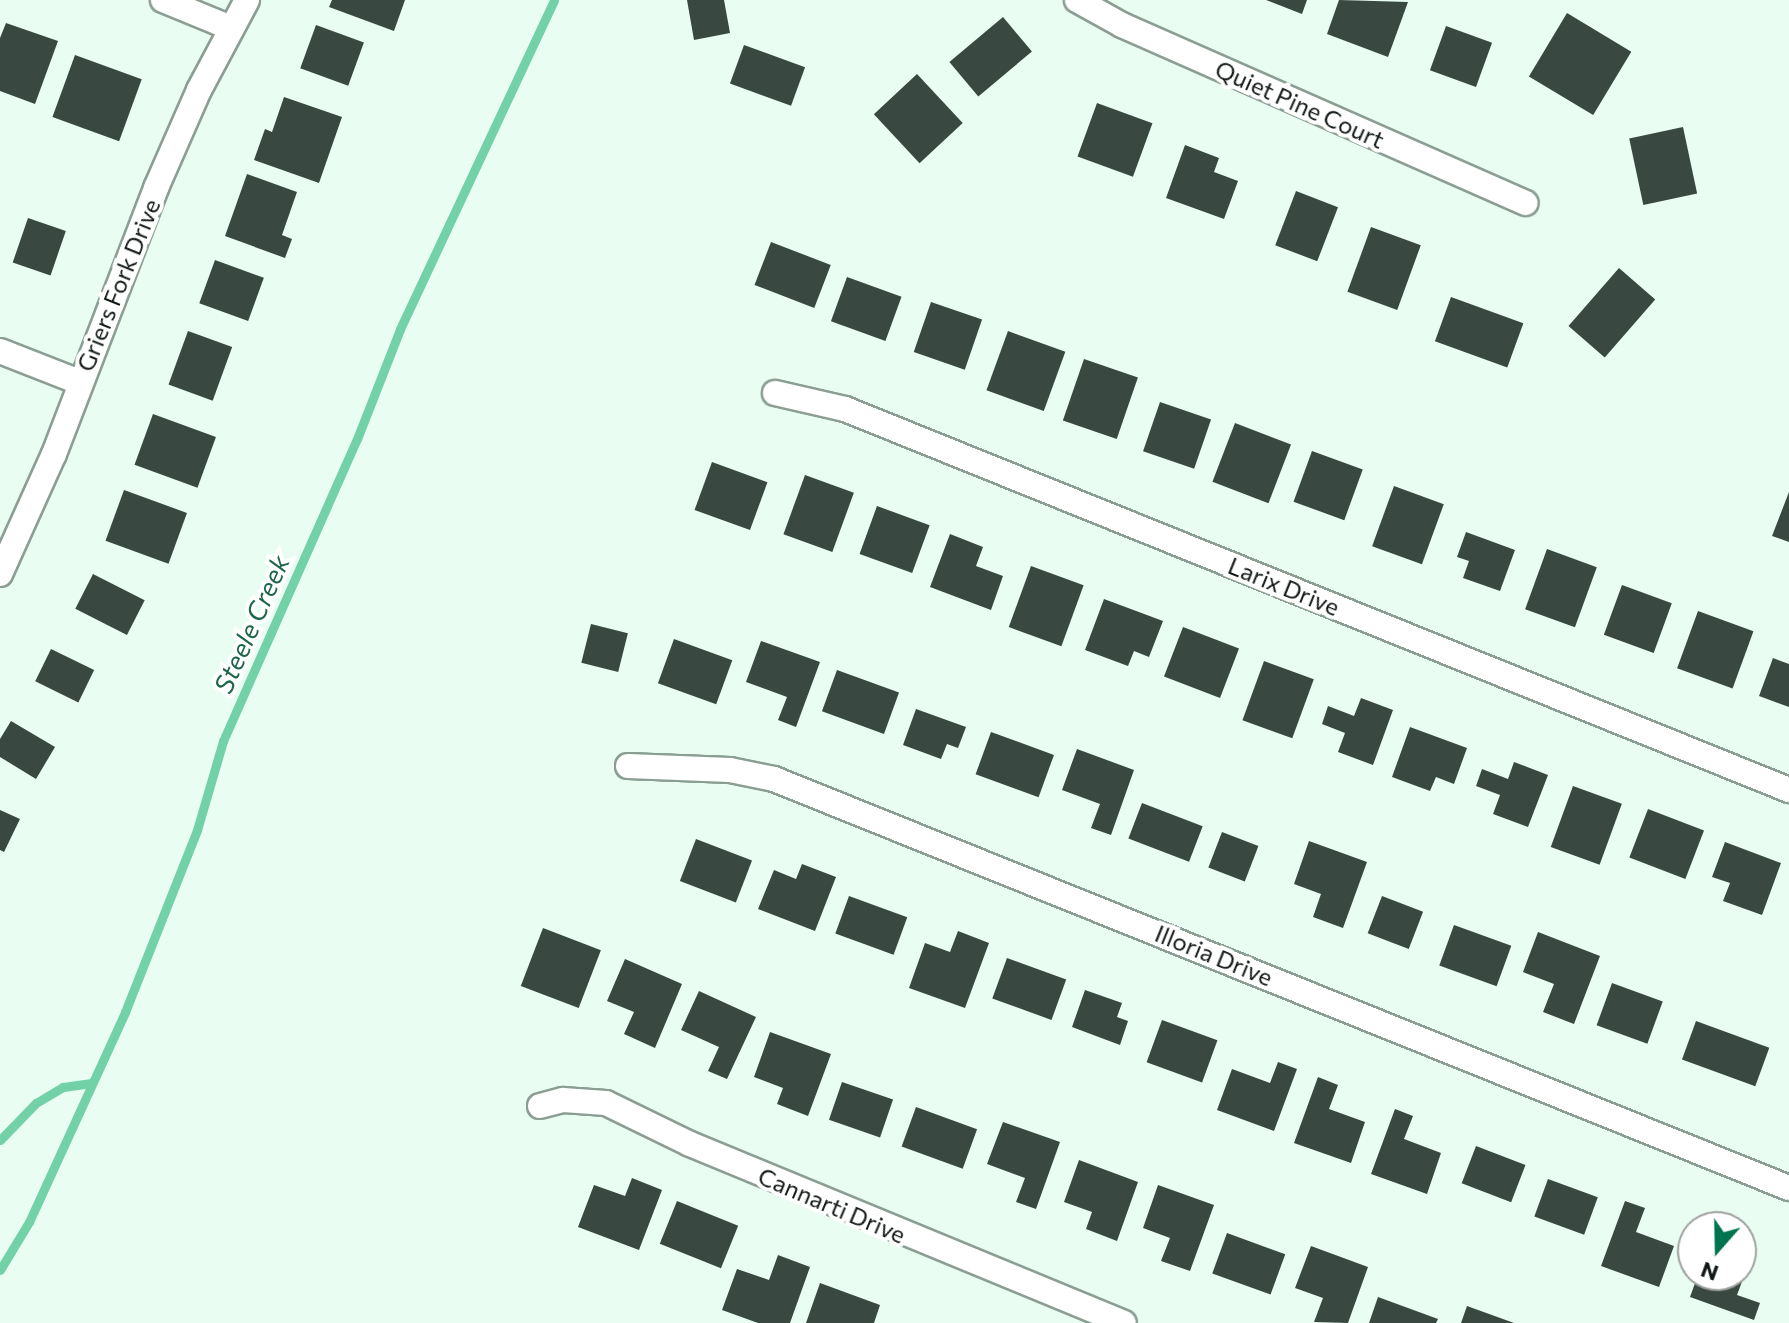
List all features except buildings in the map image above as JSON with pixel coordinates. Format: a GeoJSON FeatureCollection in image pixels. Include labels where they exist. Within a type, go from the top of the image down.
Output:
{"type":"FeatureCollection","features":[{"type":"Feature","properties":{"kind":"street"},"geometry":{"type":"LineString","coordinates":[[163,0],[231,28]]}},
{"type":"Feature","properties":{"kind":"street","name":"Griers Fork Drive"},"geometry":{"type":"LineString","coordinates":[[0,574],[54,454],[79,382],[156,188],[247,0]]}},
{"type":"Feature","properties":{"kind":"street","name":"Quiet Pine Court"},"geometry":{"type":"LineString","coordinates":[[1077,0],[1122,25],[1526,203]]}},
{"type":"Feature","properties":{"kind":"street"},"geometry":{"type":"LineString","coordinates":[[0,351],[79,382]]}},
{"type":"Feature","properties":{"kind":"street","name":"Larix Drive"},"geometry":{"type":"LineString","coordinates":[[775,393],[845,409],[1789,790]]}},
{"type":"Feature","properties":{"kind":"street","name":"Illoria Drive"},"geometry":{"type":"LineString","coordinates":[[628,766],[730,770],[774,779],[1789,1188]]}},
{"type":"Feature","properties":{"kind":"street","name":"Cannarti Drive"},"geometry":{"type":"LineString","coordinates":[[540,1106],[563,1100],[606,1103],[690,1144],[1124,1323]]}},
{"type":"Feature","properties":{"kind":"waterway","name":"Steele Creek"},"geometry":{"type":"LineString","coordinates":[[0,1270],[29,1222],[125,1012],[197,830],[223,741],[357,439],[400,329],[554,0]]}},
{"type":"Feature","properties":{"kind":"waterway"},"geometry":{"type":"LineString","coordinates":[[0,1140],[36,1103],[63,1087],[90,1083]]}}]}
